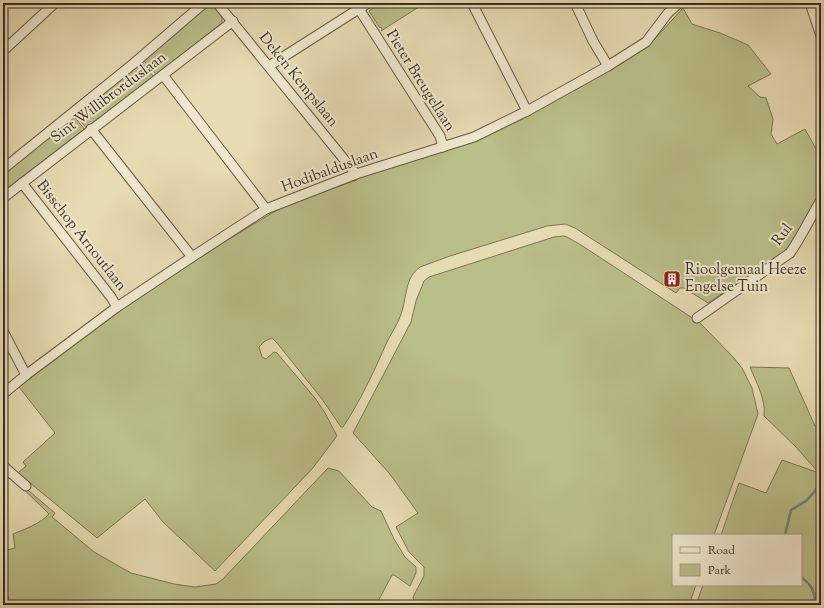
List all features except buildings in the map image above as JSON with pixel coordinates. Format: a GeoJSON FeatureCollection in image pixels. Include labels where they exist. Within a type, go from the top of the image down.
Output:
{"type":"FeatureCollection","features":[{"type":"Feature","properties":{"kind":"street"},"geometry":{"type":"LineString","coordinates":[[4,48],[54,3]]}},
{"type":"Feature","properties":{"kind":"street","name":"Deken Kempslaan"},"geometry":{"type":"LineString","coordinates":[[217,3],[356,174]]}},
{"type":"Feature","properties":{"kind":"street"},"geometry":{"type":"LineString","coordinates":[[269,66],[368,3]]}},
{"type":"Feature","properties":{"kind":"street"},"geometry":{"type":"LineString","coordinates":[[472,3],[527,111]]}},
{"type":"Feature","properties":{"kind":"street"},"geometry":{"type":"LineString","coordinates":[[575,3],[593,41],[608,66]]}},
{"type":"Feature","properties":{"kind":"street","name":"Hodibalduslaan"},"geometry":{"type":"LineString","coordinates":[[3,394],[117,307],[266,209],[356,174],[474,137],[527,111],[608,66],[646,42],[668,13],[679,3]]}},
{"type":"Feature","properties":{"kind":"street"},"geometry":{"type":"LineString","coordinates":[[810,3],[821,36]]}},
{"type":"Feature","properties":{"kind":"street","name":"Sint Willibrorduslaan"},"geometry":{"type":"LineString","coordinates":[[3,169],[201,4]]}},
{"type":"Feature","properties":{"kind":"street","name":"Pieter Breugellaan"},"geometry":{"type":"LineString","coordinates":[[359,9],[440,136],[443,147]]}},
{"type":"Feature","properties":{"kind":"street","name":"Sint Willibrorduslaan"},"geometry":{"type":"LineString","coordinates":[[3,198],[233,21]]}},
{"type":"Feature","properties":{"kind":"street"},"geometry":{"type":"LineString","coordinates":[[163,75],[266,209]]}},
{"type":"Feature","properties":{"kind":"street"},"geometry":{"type":"LineString","coordinates":[[91,129],[192,257]]}},
{"type":"Feature","properties":{"kind":"street","name":"Bisschop Arnoutlaan"},"geometry":{"type":"LineString","coordinates":[[22,183],[111,297],[117,307]]}},
{"type":"Feature","properties":{"kind":"street","name":"Rul"},"geometry":{"type":"LineString","coordinates":[[697,318],[790,253],[799,241],[812,214],[821,200]]}},
{"type":"Feature","properties":{"kind":"street"},"geometry":{"type":"LineString","coordinates":[[3,331],[26,375]]}},
{"type":"Feature","properties":{"kind":"street"},"geometry":{"type":"LineString","coordinates":[[3,466],[26,486]]}},
{"type":"Feature","properties":{"kind":"street"},"geometry":{"type":"LineString","coordinates":[[3,598],[4,605]]}},
{"type":"Feature","properties":{"kind":"green space"},"geometry":{"type":"Polygon","coordinates":[[[379,3],[425,3],[381,31],[381,27],[380,28],[369,11],[379,3]]]}},
{"type":"Feature","properties":{"kind":"green space"},"geometry":{"type":"Polygon","coordinates":[[[211,4],[214,5],[222,16],[222,23],[156,75],[142,59],[211,4]]]}},
{"type":"Feature","properties":{"kind":"green space"},"geometry":{"type":"Polygon","coordinates":[[[683,8],[692,24],[720,33],[748,45],[771,74],[748,86],[760,97],[766,98],[773,119],[771,134],[777,144],[805,129],[821,158],[821,191],[791,246],[784,252],[708,303],[684,288],[680,288],[676,293],[575,228],[565,224],[547,226],[450,256],[420,267],[415,271],[409,282],[402,311],[397,323],[361,396],[343,427],[341,427],[322,399],[277,343],[272,338],[265,341],[259,347],[262,357],[266,359],[274,352],[277,353],[315,398],[337,436],[312,469],[215,571],[163,522],[145,499],[97,538],[18,473],[26,466],[23,462],[55,433],[19,387],[111,315],[196,259],[291,203],[357,180],[360,175],[367,174],[554,101],[638,52],[652,42],[683,8]]]}},
{"type":"Feature","properties":{"kind":"green space"},"geometry":{"type":"Polygon","coordinates":[[[142,62],[154,77],[87,129],[75,114],[142,62]]]}},
{"type":"Feature","properties":{"kind":"green space"},"geometry":{"type":"Polygon","coordinates":[[[73,115],[85,130],[3,193],[3,173],[73,115]]]}},
{"type":"Feature","properties":{"kind":"green space"},"geometry":{"type":"Polygon","coordinates":[[[564,236],[581,245],[700,323],[742,368],[752,388],[758,414],[714,534],[672,534],[672,586],[696,586],[689,605],[415,605],[413,597],[424,576],[424,567],[409,552],[396,527],[418,513],[389,473],[353,433],[411,322],[416,301],[424,281],[429,277],[554,237],[564,236]]]}},
{"type":"Feature","properties":{"kind":"green space"},"geometry":{"type":"Polygon","coordinates":[[[750,367],[789,368],[815,426],[821,424],[821,605],[696,605],[703,586],[802,586],[802,534],[721,534],[739,483],[766,493],[782,460],[819,473],[796,447],[764,416],[764,403],[750,367]]]}},
{"type":"Feature","properties":{"kind":"green space"},"geometry":{"type":"Polygon","coordinates":[[[328,468],[339,471],[372,507],[381,511],[394,539],[405,557],[416,567],[416,573],[410,586],[392,575],[376,605],[6,605],[3,580],[3,551],[15,548],[13,534],[37,523],[49,514],[3,469],[55,513],[52,517],[94,552],[131,573],[174,584],[195,587],[216,584],[223,579],[328,468]]]}},
{"type":"Feature","properties":{"kind":"waterway"},"geometry":{"type":"LineString","coordinates":[[785,534],[791,510],[806,501],[821,481]]}},
{"type":"Feature","properties":{"kind":"waterway"},"geometry":{"type":"LineString","coordinates":[[802,578],[812,589],[816,605]]}},
{"type":"Feature","properties":{"kind":"place","name":"Rioolgemaal Heeze Engelse Tuin"},"geometry":{"type":"Point","coordinates":[672,279]}}]}
